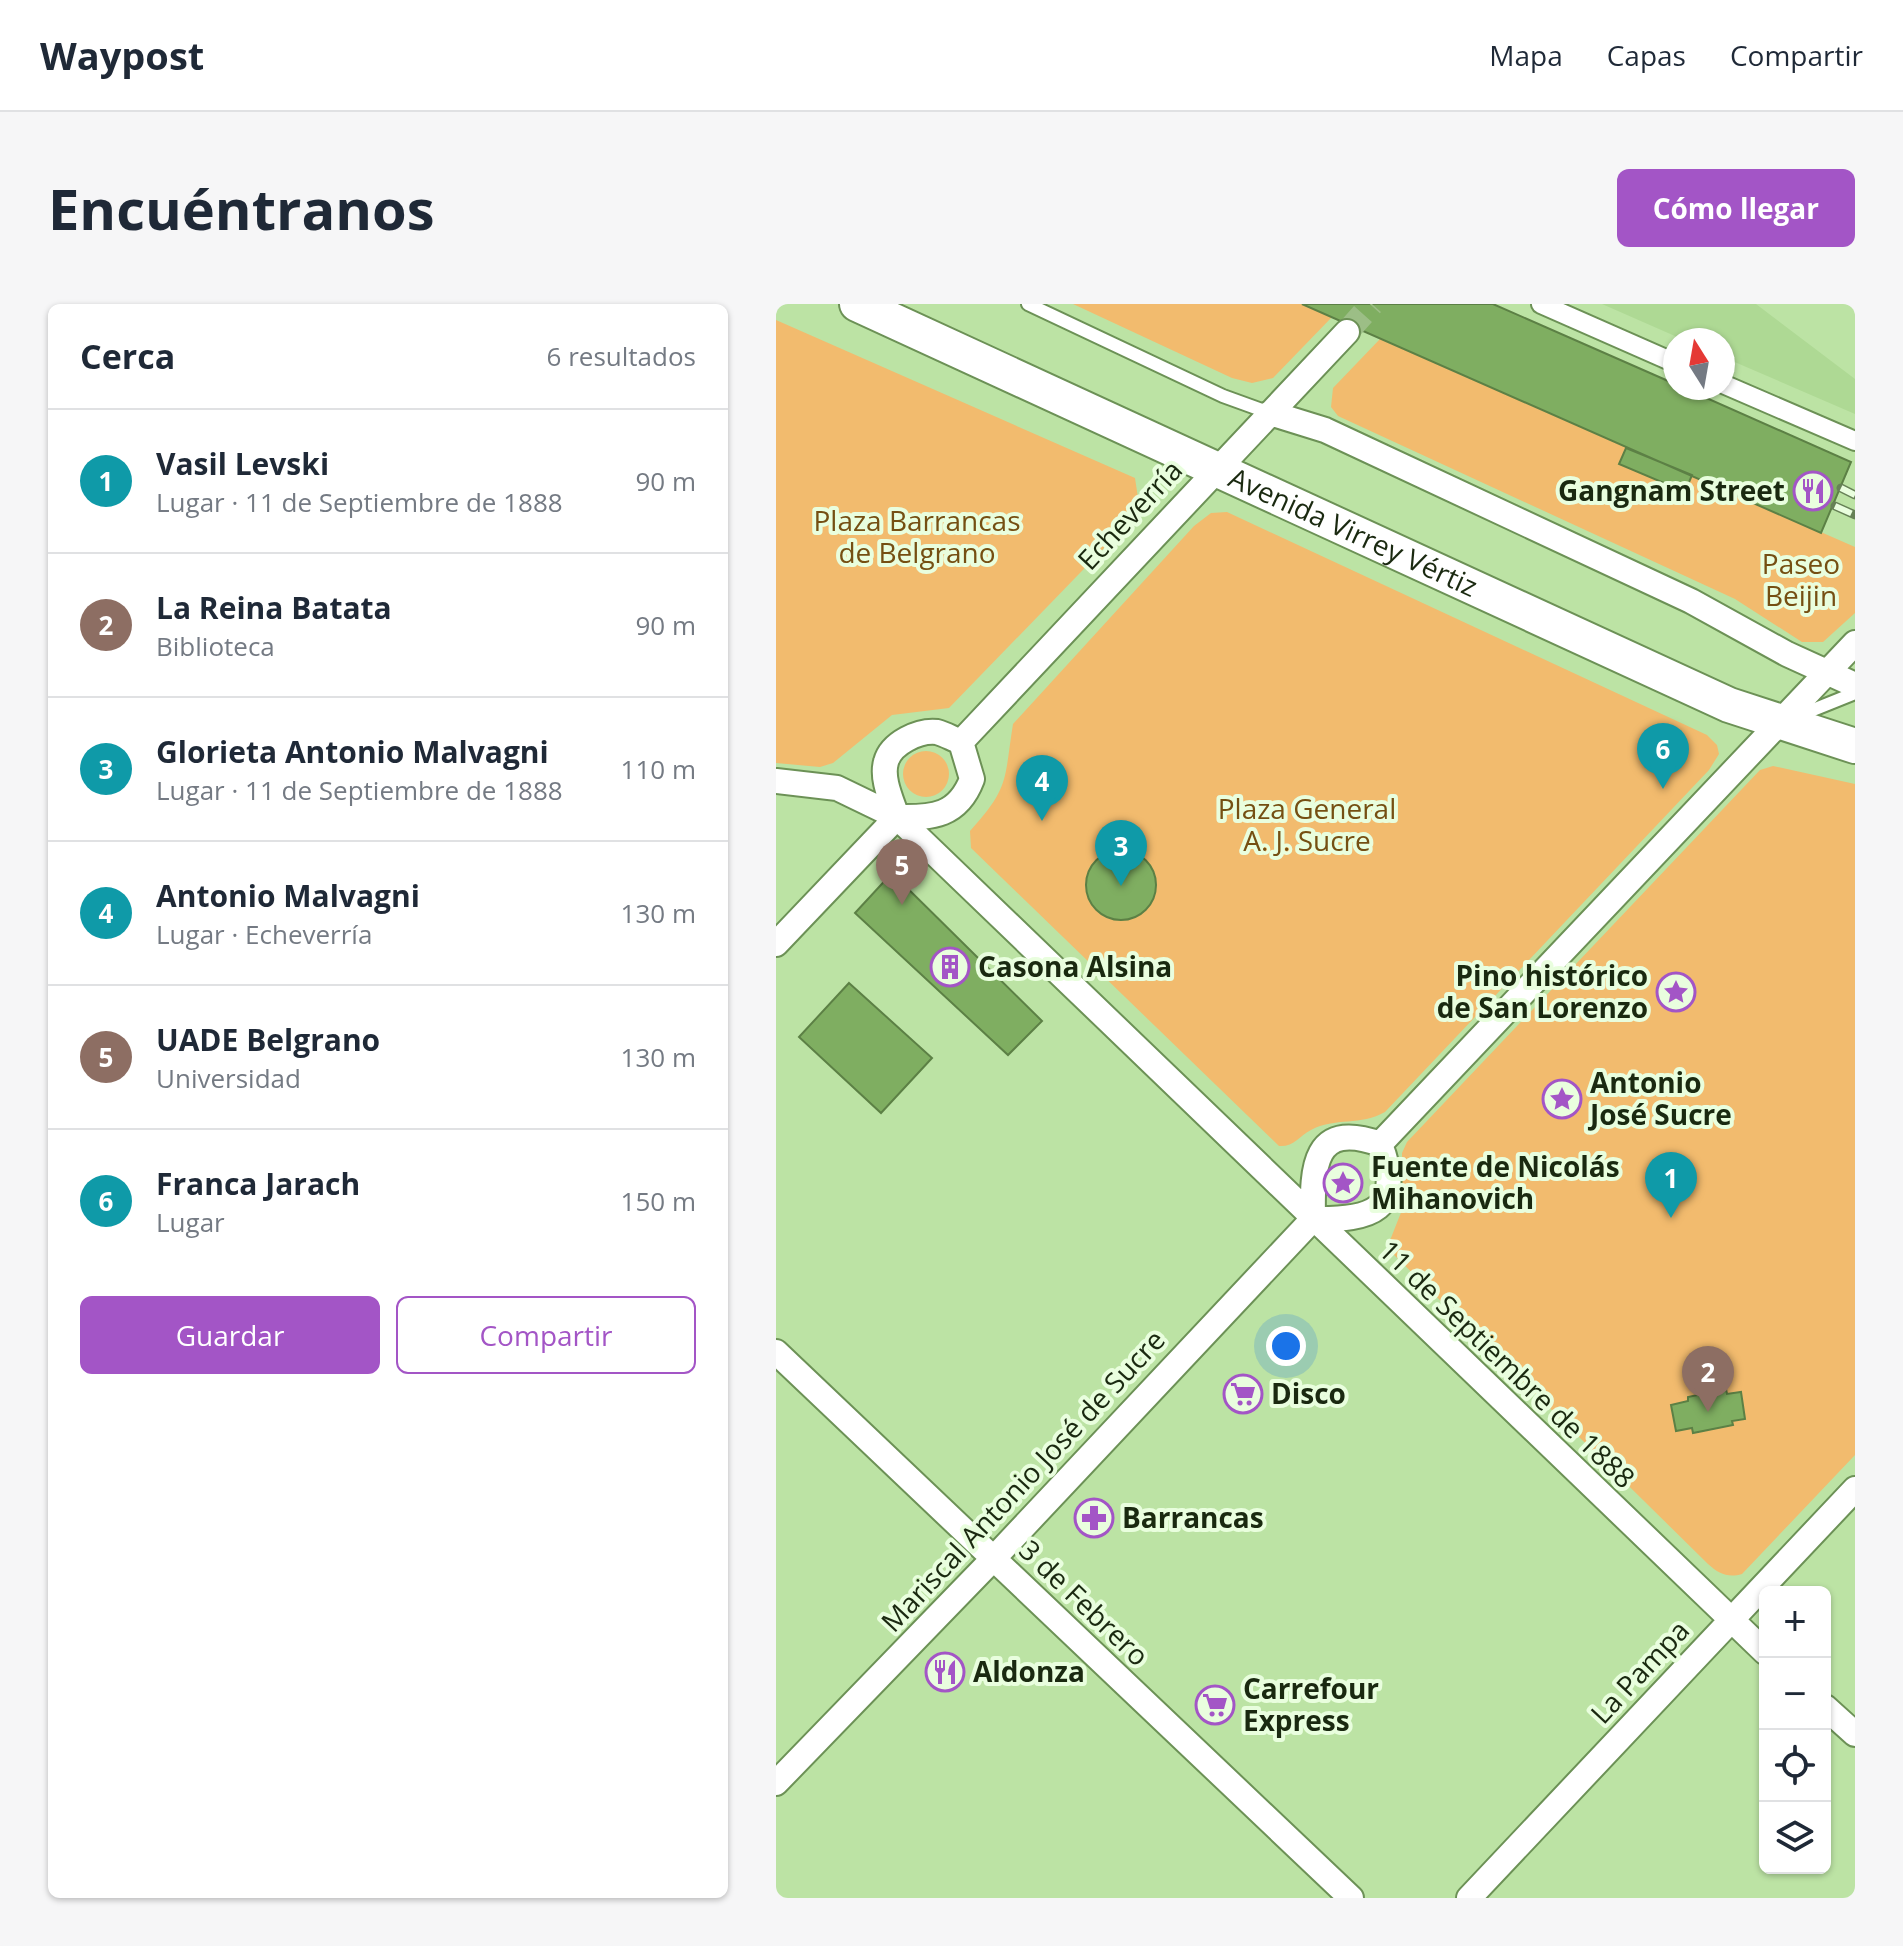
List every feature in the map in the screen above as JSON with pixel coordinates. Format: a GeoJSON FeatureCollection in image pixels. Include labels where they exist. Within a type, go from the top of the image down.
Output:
{"type":"FeatureCollection","features":[{"type":"Feature","properties":{"kind":"main road","name":"Avenida Virrey Vértiz"},"geometry":{"type":"LineString","coordinates":[[857,304],[1608,650],[1779,724],[1855,746]]}},
{"type":"Feature","properties":{"kind":"street"},"geometry":{"type":"LineString","coordinates":[[1541,304],[1663,358]]}},
{"type":"Feature","properties":{"kind":"street","name":"Echeverría"},"geometry":{"type":"LineString","coordinates":[[961,742],[1215,467],[1347,332]]}},
{"type":"Feature","properties":{"kind":"street"},"geometry":{"type":"LineString","coordinates":[[1735,389],[1855,441]]}},
{"type":"Feature","properties":{"kind":"street"},"geometry":{"type":"LineString","coordinates":[[1270,413],[1325,430],[1691,601],[1826,673],[1855,685]]}},
{"type":"Feature","properties":{"kind":"street"},"geometry":{"type":"LineString","coordinates":[[1380,1144],[1855,643]]}},
{"type":"Feature","properties":{"kind":"street"},"geometry":{"type":"LineString","coordinates":[[776,781],[837,788],[897,817],[945,814],[958,805],[972,779],[961,742],[938,732],[925,733],[907,739],[891,752],[886,773],[897,817]]}},
{"type":"Feature","properties":{"kind":"street"},"geometry":{"type":"LineString","coordinates":[[776,944],[897,817]]}},
{"type":"Feature","properties":{"kind":"street","name":"11 de Septiembre de 1888"},"geometry":{"type":"LineString","coordinates":[[897,817],[1759,1646]]}},
{"type":"Feature","properties":{"kind":"street"},"geometry":{"type":"LineString","coordinates":[[1359,1136],[1380,1144],[1390,1182],[1378,1207],[1364,1217],[1313,1219],[1313,1168],[1320,1153],[1343,1137],[1359,1136]]}},
{"type":"Feature","properties":{"kind":"street","name":"Mariscal Antonio José de Sucre"},"geometry":{"type":"LineString","coordinates":[[776,1783],[994,1558],[1313,1219]]}},
{"type":"Feature","properties":{"kind":"street","name":"3 de Febrero"},"geometry":{"type":"LineString","coordinates":[[776,1352],[1351,1898]]}},
{"type":"Feature","properties":{"kind":"street","name":"La Pampa"},"geometry":{"type":"LineString","coordinates":[[1469,1898],[1855,1489]]}},
{"type":"Feature","properties":{"kind":"street"},"geometry":{"type":"LineString","coordinates":[[1831,1712],[1855,1734]]}},
{"type":"Feature","properties":{"kind":"lane"},"geometry":{"type":"LineString","coordinates":[[1028,304],[1223,396],[1270,413]]}},
{"type":"Feature","properties":{"kind":"lane"},"geometry":{"type":"LineString","coordinates":[[1779,724],[1855,693]]}},
{"type":"Feature","properties":{"kind":"shaded area"},"geometry":{"type":"Polygon","coordinates":[[[1602,304],[1756,304],[1855,379],[1855,414],[1735,362],[1735,328],[1663,328],[1663,331],[1602,304]]]}},
{"type":"Feature","properties":{"kind":"green space"},"geometry":{"type":"Polygon","coordinates":[[[1073,304],[1302,304],[1332,317],[1273,378],[1252,383],[1232,378],[1073,304]]]}},
{"type":"Feature","properties":{"kind":"green space","name":"Plaza Barrancas de Belgrano"},"geometry":{"type":"Polygon","coordinates":[[[776,320],[1135,478],[1140,511],[949,708],[892,715],[833,763],[820,767],[776,763],[776,320]]]}},
{"type":"Feature","properties":{"kind":"green space","name":"Paseo Beijin"},"geometry":{"type":"Polygon","coordinates":[[[1380,339],[1855,547],[1855,613],[1823,642],[1802,642],[1735,599],[1338,416],[1331,407],[1333,388],[1380,339]]]}},
{"type":"Feature","properties":{"kind":"green space","name":"Plaza General A. J. Sucre"},"geometry":{"type":"Polygon","coordinates":[[[1227,512],[1707,735],[1717,745],[1719,754],[1709,770],[1385,1112],[1367,1119],[1320,1126],[1284,1146],[1279,1146],[971,848],[970,831],[992,804],[1003,782],[1013,724],[1194,526],[1211,513],[1227,512]]]}},
{"type":"Feature","properties":{"kind":"green space"},"geometry":{"type":"Polygon","coordinates":[[[926,751],[942,758],[949,774],[942,790],[926,797],[910,790],[903,774],[910,758],[926,751]]]}},
{"type":"Feature","properties":{"kind":"green space"},"geometry":{"type":"Polygon","coordinates":[[[1773,766],[1855,784],[1855,1455],[1742,1574],[1732,1576],[1720,1573],[1708,1564],[1387,1248],[1402,1210],[1402,1153],[1407,1142],[1760,770],[1773,766]]]}},
{"type":"Feature","properties":{"kind":"building"},"geometry":{"type":"Polygon","coordinates":[[[1302,304],[1493,304],[1663,379],[1663,400],[1711,400],[1851,462],[1821,533],[1302,304]]]}},
{"type":"Feature","properties":{"kind":"building"},"geometry":{"type":"Polygon","coordinates":[[[1626,448],[1692,475],[1685,492],[1619,464],[1626,448]]]}},
{"type":"Feature","properties":{"kind":"building"},"geometry":{"type":"Polygon","coordinates":[[[1128,850],[1150,865],[1156,885],[1154,899],[1146,910],[1135,918],[1114,920],[1096,910],[1088,899],[1086,878],[1096,860],[1107,852],[1128,850]]]}},
{"type":"Feature","properties":{"kind":"building","name":"Casona Alsina"},"geometry":{"type":"Polygon","coordinates":[[[892,873],[1042,1021],[1008,1055],[855,913],[892,873]]]}},
{"type":"Feature","properties":{"kind":"building"},"geometry":{"type":"Polygon","coordinates":[[[849,983],[932,1058],[881,1113],[799,1037],[849,983]]]}},
{"type":"Feature","properties":{"kind":"building"},"geometry":{"type":"Polygon","coordinates":[[[1726,1389],[1727,1394],[1741,1392],[1745,1419],[1732,1421],[1733,1425],[1693,1433],[1692,1428],[1676,1431],[1671,1405],[1688,1401],[1688,1397],[1726,1389]]]}},
{"type":"Feature","properties":{"kind":"tunnel"},"geometry":{"type":"LineString","coordinates":[[1347,332],[1372,304]]}},
{"type":"Feature","properties":{"kind":"railway"},"geometry":{"type":"LineString","coordinates":[[1841,488],[1855,495]]}},
{"type":"Feature","properties":{"kind":"railway"},"geometry":{"type":"LineString","coordinates":[[1835,506],[1855,515]]}},
{"type":"Feature","properties":{"kind":"place","name":"Gangnam Street"},"geometry":{"type":"Point","coordinates":[1813,491]}},
{"type":"Feature","properties":{"kind":"place","name":"Franca Jarach"},"geometry":{"type":"Point","coordinates":[1663,789]}},
{"type":"Feature","properties":{"kind":"place","name":"Antonio Malvagni"},"geometry":{"type":"Point","coordinates":[1042,821]}},
{"type":"Feature","properties":{"kind":"place","name":"Glorieta Antonio Malvagni"},"geometry":{"type":"Point","coordinates":[1121,886]}},
{"type":"Feature","properties":{"kind":"place","name":"UADE Belgrano"},"geometry":{"type":"Point","coordinates":[902,905]}},
{"type":"Feature","properties":{"kind":"place","name":"Casona Alsina"},"geometry":{"type":"Point","coordinates":[950,967]}},
{"type":"Feature","properties":{"kind":"place","name":"Pino histórico de San Lorenzo"},"geometry":{"type":"Point","coordinates":[1676,992]}},
{"type":"Feature","properties":{"kind":"place","name":"Antonio José Sucre"},"geometry":{"type":"Point","coordinates":[1562,1099]}},
{"type":"Feature","properties":{"kind":"place","name":"Fuente de Nicolás Mihanovich"},"geometry":{"type":"Point","coordinates":[1343,1183]}},
{"type":"Feature","properties":{"kind":"place","name":"Vasil Levski"},"geometry":{"type":"Point","coordinates":[1671,1218]}},
{"type":"Feature","properties":{"kind":"place","name":"Disco"},"geometry":{"type":"Point","coordinates":[1243,1394]}},
{"type":"Feature","properties":{"kind":"place","name":"La Reina Batata"},"geometry":{"type":"Point","coordinates":[1708,1412]}},
{"type":"Feature","properties":{"kind":"place","name":"Barrancas"},"geometry":{"type":"Point","coordinates":[1094,1518]}},
{"type":"Feature","properties":{"kind":"place","name":"Aldonza"},"geometry":{"type":"Point","coordinates":[945,1672]}},
{"type":"Feature","properties":{"kind":"place","name":"Carrefour Express"},"geometry":{"type":"Point","coordinates":[1215,1705]}}]}
